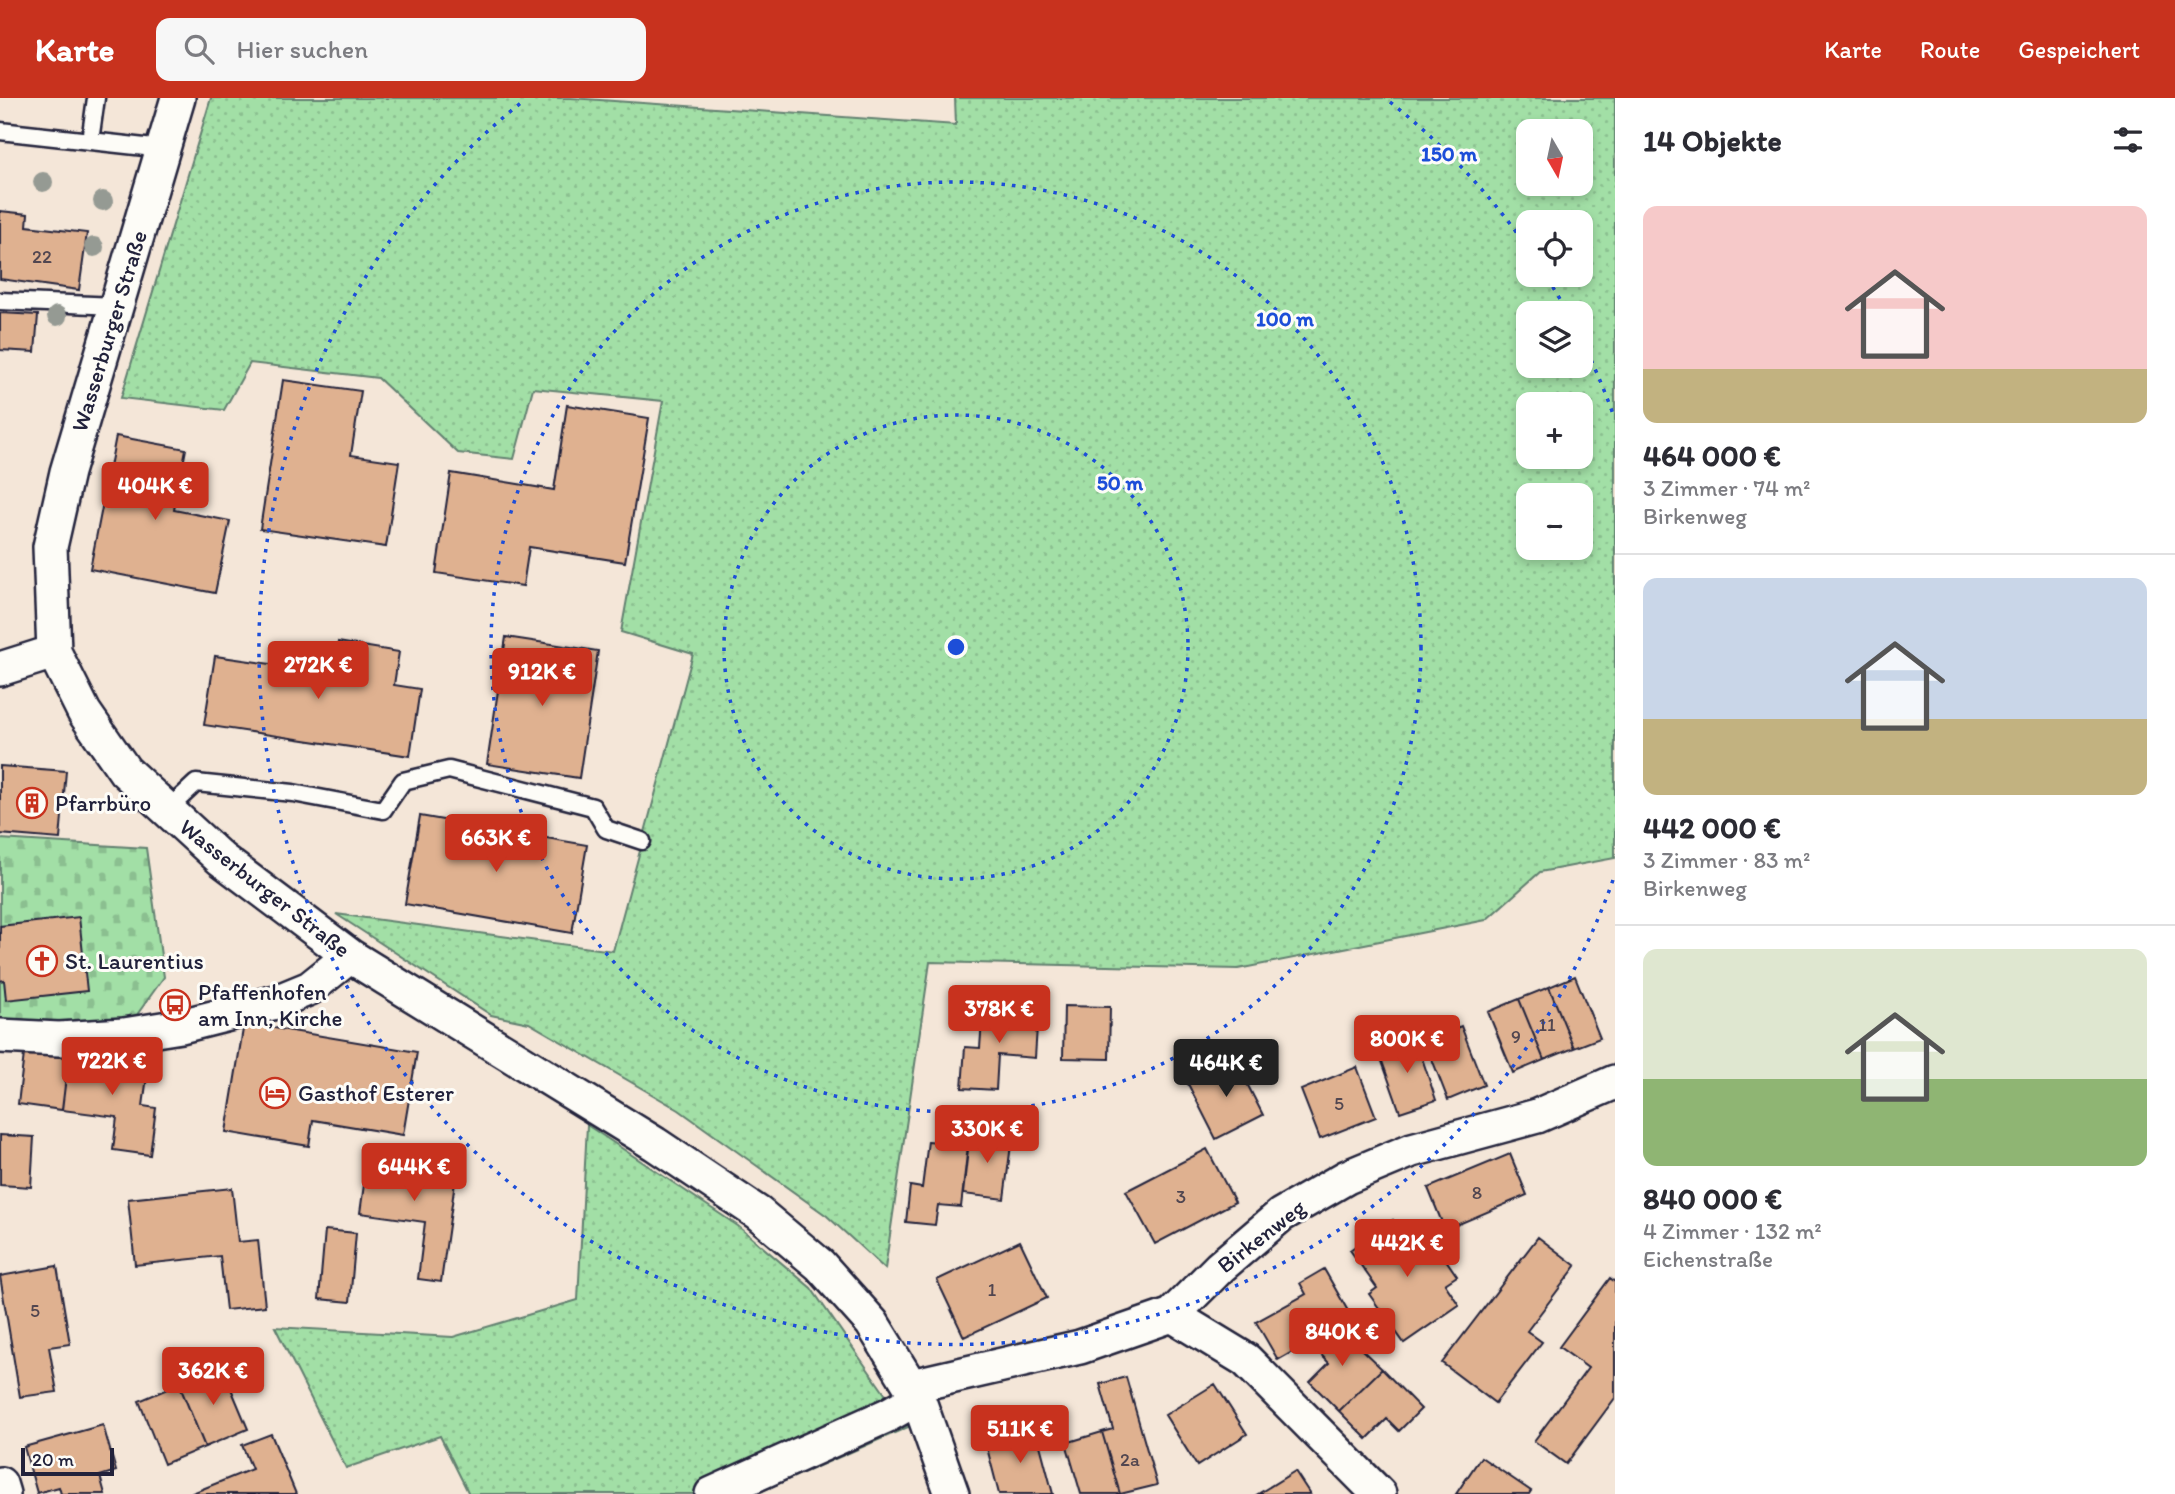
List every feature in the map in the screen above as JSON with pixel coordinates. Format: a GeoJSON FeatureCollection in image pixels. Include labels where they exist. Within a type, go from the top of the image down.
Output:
{"type":"FeatureCollection","features":[{"type":"Feature","properties":{"kind":"street","name":"Wasserburger Straße"},"geometry":{"type":"LineString","coordinates":[[178,98],[67,472],[50,547],[54,652],[84,712],[125,771],[167,810],[221,859],[350,956],[655,1144],[758,1213],[820,1265],[872,1323],[914,1392],[952,1494]]}},
{"type":"Feature","properties":{"kind":"street"},"geometry":{"type":"LineString","coordinates":[[0,668],[54,652]]}},
{"type":"Feature","properties":{"kind":"street"},"geometry":{"type":"LineString","coordinates":[[0,1035],[59,1039],[124,1035],[181,1026],[276,1002],[310,988],[350,956]]}},
{"type":"Feature","properties":{"kind":"street","name":"Birkenweg"},"geometry":{"type":"LineString","coordinates":[[712,1494],[888,1415],[914,1392],[1080,1347],[1172,1314],[1220,1267],[1282,1215],[1346,1177],[1412,1150],[1537,1116],[1615,1082]]}},
{"type":"Feature","properties":{"kind":"street"},"geometry":{"type":"LineString","coordinates":[[1172,1314],[1246,1360],[1379,1494]]}},
{"type":"Feature","properties":{"kind":"street"},"geometry":{"type":"LineString","coordinates":[[0,1484],[3,1494]]}},
{"type":"Feature","properties":{"kind":"lane"},"geometry":{"type":"LineString","coordinates":[[90,141],[96,98]]}},
{"type":"Feature","properties":{"kind":"lane"},"geometry":{"type":"LineString","coordinates":[[0,131],[163,149]]}},
{"type":"Feature","properties":{"kind":"lane"},"geometry":{"type":"LineString","coordinates":[[0,301],[116,306]]}},
{"type":"Feature","properties":{"kind":"lane"},"geometry":{"type":"LineString","coordinates":[[167,810],[196,783],[293,793],[383,810],[403,781],[449,770],[593,807],[606,829],[642,841]]}},
{"type":"Feature","properties":{"kind":"green space"},"geometry":{"type":"Polygon","coordinates":[[[211,98],[571,98],[956,125],[955,98],[1615,98],[1615,858],[1540,872],[1486,920],[1238,969],[930,962],[885,1269],[827,1216],[679,1110],[529,1023],[491,1015],[336,914],[613,951],[693,654],[621,632],[663,401],[533,388],[514,459],[458,453],[378,378],[250,363],[224,410],[121,398],[211,98]]]}},
{"type":"Feature","properties":{"kind":"green space"},"geometry":{"type":"Polygon","coordinates":[[[0,839],[146,848],[164,977],[131,1023],[0,1024],[0,839]]]}},
{"type":"Feature","properties":{"kind":"green space"},"geometry":{"type":"Polygon","coordinates":[[[587,1125],[738,1226],[811,1288],[908,1427],[755,1494],[469,1494],[440,1436],[346,1468],[275,1327],[453,1337],[578,1300],[587,1125]]]}},
{"type":"Feature","properties":{"kind":"building"},"geometry":{"type":"Polygon","coordinates":[[[0,211],[28,214],[27,226],[87,233],[79,290],[0,279],[0,211]]]}},
{"type":"Feature","properties":{"kind":"building"},"geometry":{"type":"Polygon","coordinates":[[[0,313],[38,315],[35,352],[0,350],[0,313]]]}},
{"type":"Feature","properties":{"kind":"building"},"geometry":{"type":"Polygon","coordinates":[[[283,380],[361,391],[351,455],[399,462],[386,547],[260,529],[283,380]]]}},
{"type":"Feature","properties":{"kind":"building"},"geometry":{"type":"Polygon","coordinates":[[[567,405],[649,418],[625,562],[529,547],[523,586],[436,573],[451,473],[554,490],[567,405]]]}},
{"type":"Feature","properties":{"kind":"building"},"geometry":{"type":"Polygon","coordinates":[[[116,436],[186,449],[174,510],[230,521],[215,593],[90,569],[116,436]]]}},
{"type":"Feature","properties":{"kind":"building"},"geometry":{"type":"Polygon","coordinates":[[[506,637],[598,651],[579,778],[487,764],[506,637]]]}},
{"type":"Feature","properties":{"kind":"building"},"geometry":{"type":"Polygon","coordinates":[[[338,642],[399,652],[394,685],[420,689],[410,756],[204,725],[215,656],[334,673],[338,642]]]}},
{"type":"Feature","properties":{"kind":"building","name":"Pfarrbüro"},"geometry":{"type":"Polygon","coordinates":[[[0,766],[66,771],[60,839],[0,834],[0,766]]]}},
{"type":"Feature","properties":{"kind":"building"},"geometry":{"type":"Polygon","coordinates":[[[420,816],[587,845],[572,933],[405,904],[420,816]]]}},
{"type":"Feature","properties":{"kind":"building","name":"St. Laurentius"},"geometry":{"type":"Polygon","coordinates":[[[79,917],[87,991],[6,1000],[4,980],[0,981],[0,926],[79,917]]]}},
{"type":"Feature","properties":{"kind":"building"},"geometry":{"type":"Polygon","coordinates":[[[1575,976],[1600,1038],[1574,1048],[1549,987],[1575,976]]]}},
{"type":"Feature","properties":{"kind":"building"},"geometry":{"type":"Polygon","coordinates":[[[1549,987],[1574,1048],[1544,1060],[1519,999],[1549,987]]]}},
{"type":"Feature","properties":{"kind":"building"},"geometry":{"type":"Polygon","coordinates":[[[1519,999],[1544,1060],[1513,1073],[1488,1012],[1519,999]]]}},
{"type":"Feature","properties":{"kind":"building"},"geometry":{"type":"Polygon","coordinates":[[[983,1006],[1038,1011],[1035,1058],[998,1055],[996,1090],[962,1088],[965,1047],[980,1048],[983,1006]]]}},
{"type":"Feature","properties":{"kind":"building"},"geometry":{"type":"Polygon","coordinates":[[[1064,1006],[1110,1007],[1109,1059],[1063,1058],[1064,1006]]]}},
{"type":"Feature","properties":{"kind":"building"},"geometry":{"type":"Polygon","coordinates":[[[244,1023],[417,1052],[403,1135],[313,1120],[309,1146],[226,1132],[244,1023]]]}},
{"type":"Feature","properties":{"kind":"building"},"geometry":{"type":"Polygon","coordinates":[[[1461,1026],[1484,1085],[1448,1100],[1425,1041],[1461,1026]]]}},
{"type":"Feature","properties":{"kind":"building"},"geometry":{"type":"Polygon","coordinates":[[[1415,1037],[1436,1100],[1400,1112],[1378,1050],[1415,1037]]]}},
{"type":"Feature","properties":{"kind":"building"},"geometry":{"type":"Polygon","coordinates":[[[25,1046],[69,1052],[62,1110],[18,1104],[25,1046]]]}},
{"type":"Feature","properties":{"kind":"building"},"geometry":{"type":"Polygon","coordinates":[[[69,1052],[149,1062],[143,1106],[156,1108],[150,1155],[113,1150],[117,1117],[62,1110],[69,1052]]]}},
{"type":"Feature","properties":{"kind":"building"},"geometry":{"type":"Polygon","coordinates":[[[1235,1060],[1263,1115],[1216,1139],[1188,1084],[1235,1060]]]}},
{"type":"Feature","properties":{"kind":"building"},"geometry":{"type":"Polygon","coordinates":[[[1357,1067],[1376,1117],[1320,1139],[1301,1090],[1357,1067]]]}},
{"type":"Feature","properties":{"kind":"building"},"geometry":{"type":"Polygon","coordinates":[[[970,1132],[1012,1137],[1004,1199],[963,1194],[970,1132]]]}},
{"type":"Feature","properties":{"kind":"building"},"geometry":{"type":"Polygon","coordinates":[[[0,1135],[34,1137],[31,1187],[0,1185],[0,1135]]]}},
{"type":"Feature","properties":{"kind":"building"},"geometry":{"type":"Polygon","coordinates":[[[928,1141],[968,1145],[961,1207],[938,1205],[935,1225],[906,1222],[910,1186],[922,1188],[928,1141]]]}},
{"type":"Feature","properties":{"kind":"building"},"geometry":{"type":"Polygon","coordinates":[[[1207,1149],[1235,1202],[1155,1244],[1126,1191],[1207,1149]]]}},
{"type":"Feature","properties":{"kind":"building"},"geometry":{"type":"Polygon","coordinates":[[[1510,1154],[1527,1195],[1445,1230],[1428,1188],[1510,1154]]]}},
{"type":"Feature","properties":{"kind":"building"},"geometry":{"type":"Polygon","coordinates":[[[368,1156],[457,1168],[441,1282],[418,1279],[425,1222],[360,1213],[368,1156]]]}},
{"type":"Feature","properties":{"kind":"building"},"geometry":{"type":"Polygon","coordinates":[[[232,1188],[238,1242],[258,1240],[265,1306],[226,1310],[220,1256],[135,1265],[128,1199],[232,1188]]]}},
{"type":"Feature","properties":{"kind":"building"},"geometry":{"type":"Polygon","coordinates":[[[1393,1220],[1407,1240],[1424,1228],[1457,1276],[1445,1284],[1459,1305],[1404,1343],[1369,1294],[1377,1288],[1350,1250],[1393,1220]]]}},
{"type":"Feature","properties":{"kind":"building"},"geometry":{"type":"Polygon","coordinates":[[[325,1230],[356,1233],[350,1302],[319,1299],[325,1230]]]}},
{"type":"Feature","properties":{"kind":"building"},"geometry":{"type":"Polygon","coordinates":[[[1538,1237],[1576,1266],[1527,1331],[1542,1342],[1495,1403],[1442,1363],[1538,1237]]]}},
{"type":"Feature","properties":{"kind":"building"},"geometry":{"type":"Polygon","coordinates":[[[1020,1241],[1047,1298],[964,1337],[937,1280],[1020,1241]]]}},
{"type":"Feature","properties":{"kind":"building"},"geometry":{"type":"Polygon","coordinates":[[[57,1266],[70,1344],[49,1347],[57,1392],[20,1397],[0,1276],[57,1266]]]}},
{"type":"Feature","properties":{"kind":"building"},"geometry":{"type":"Polygon","coordinates":[[[1324,1269],[1352,1318],[1278,1360],[1256,1322],[1306,1294],[1300,1283],[1324,1269]]]}},
{"type":"Feature","properties":{"kind":"building"},"geometry":{"type":"Polygon","coordinates":[[[1610,1278],[1615,1282],[1615,1398],[1566,1464],[1534,1441],[1588,1368],[1559,1347],[1610,1278]]]}},
{"type":"Feature","properties":{"kind":"building"},"geometry":{"type":"Polygon","coordinates":[[[1337,1326],[1382,1369],[1339,1411],[1310,1382],[1329,1363],[1309,1342],[1337,1326]]]}},
{"type":"Feature","properties":{"kind":"building"},"geometry":{"type":"Polygon","coordinates":[[[222,1367],[248,1429],[205,1447],[179,1384],[222,1367]]]}},
{"type":"Feature","properties":{"kind":"building"},"geometry":{"type":"Polygon","coordinates":[[[1382,1369],[1421,1409],[1399,1431],[1387,1419],[1367,1439],[1339,1411],[1382,1369]]]}},
{"type":"Feature","properties":{"kind":"building"},"geometry":{"type":"Polygon","coordinates":[[[1126,1377],[1157,1485],[1120,1494],[1102,1432],[1113,1429],[1100,1384],[1126,1377]]]}},
{"type":"Feature","properties":{"kind":"building"},"geometry":{"type":"Polygon","coordinates":[[[179,1384],[205,1447],[164,1464],[139,1401],[179,1384]]]}},
{"type":"Feature","properties":{"kind":"building"},"geometry":{"type":"Polygon","coordinates":[[[1215,1384],[1247,1434],[1197,1466],[1165,1415],[1215,1384]]]}},
{"type":"Feature","properties":{"kind":"building"},"geometry":{"type":"Polygon","coordinates":[[[103,1425],[116,1471],[100,1476],[105,1494],[61,1494],[59,1487],[37,1493],[24,1447],[103,1425]]]}},
{"type":"Feature","properties":{"kind":"building"},"geometry":{"type":"Polygon","coordinates":[[[1036,1430],[1053,1494],[999,1494],[986,1444],[1036,1430]]]}},
{"type":"Feature","properties":{"kind":"building"},"geometry":{"type":"Polygon","coordinates":[[[1102,1432],[1120,1494],[1081,1494],[1066,1443],[1102,1432]]]}},
{"type":"Feature","properties":{"kind":"building"},"geometry":{"type":"Polygon","coordinates":[[[271,1434],[296,1494],[190,1494],[252,1469],[242,1445],[271,1434]]]}},
{"type":"Feature","properties":{"kind":"building"},"geometry":{"type":"Polygon","coordinates":[[[1481,1457],[1531,1491],[1529,1494],[1456,1494],[1481,1457]]]}},
{"type":"Feature","properties":{"kind":"building"},"geometry":{"type":"Polygon","coordinates":[[[1295,1471],[1310,1494],[1258,1494],[1295,1471]]]}},
{"type":"Feature","properties":{"kind":"place","name":"Pfarrbüro"},"geometry":{"type":"Point","coordinates":[32,803]}},
{"type":"Feature","properties":{"kind":"place","name":"St. Laurentius"},"geometry":{"type":"Point","coordinates":[42,961]}},
{"type":"Feature","properties":{"kind":"place","name":"Pfaffenhofen am Inn, Kirche"},"geometry":{"type":"Point","coordinates":[175,1005]}},
{"type":"Feature","properties":{"kind":"place","name":"Gasthof Esterer"},"geometry":{"type":"Point","coordinates":[275,1093]}}]}
